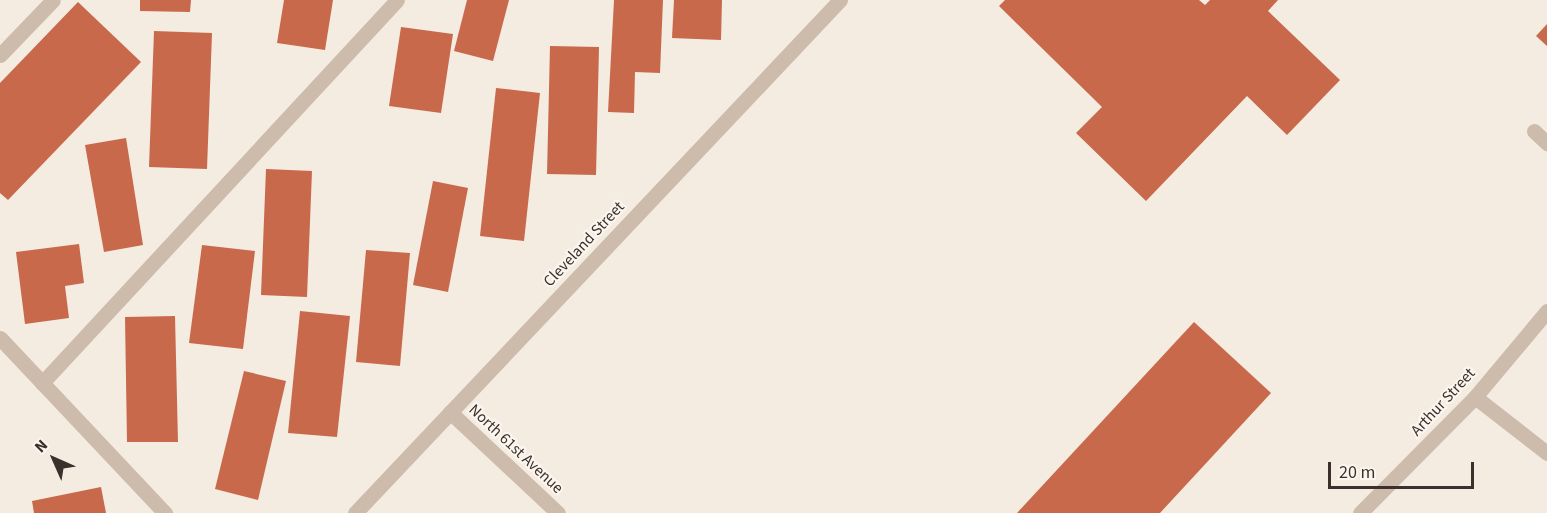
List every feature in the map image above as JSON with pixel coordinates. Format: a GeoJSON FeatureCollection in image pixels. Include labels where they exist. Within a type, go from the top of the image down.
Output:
{"type":"FeatureCollection","features":[{"type":"Feature","properties":{"kind":"street"},"geometry":{"type":"LineString","coordinates":[[0,55],[53,0]]}},
{"type":"Feature","properties":{"kind":"street"},"geometry":{"type":"LineString","coordinates":[[42,383],[397,0]]}},
{"type":"Feature","properties":{"kind":"street","name":"Cleveland Street"},"geometry":{"type":"LineString","coordinates":[[355,513],[840,0]]}},
{"type":"Feature","properties":{"kind":"street"},"geometry":{"type":"LineString","coordinates":[[1534,131],[1547,143]]}},
{"type":"Feature","properties":{"kind":"street","name":"Arthur Street"},"geometry":{"type":"LineString","coordinates":[[1360,513],[1475,397],[1547,311]]}},
{"type":"Feature","properties":{"kind":"street"},"geometry":{"type":"LineString","coordinates":[[0,338],[165,513]]}},
{"type":"Feature","properties":{"kind":"street"},"geometry":{"type":"LineString","coordinates":[[1475,397],[1547,453]]}},
{"type":"Feature","properties":{"kind":"street","name":"North 61st Avenue"},"geometry":{"type":"LineString","coordinates":[[450,412],[558,513]]}},
{"type":"Feature","properties":{"kind":"building"},"geometry":{"type":"Polygon","coordinates":[[[140,0],[191,0],[190,12],[140,11],[140,0]]]}},
{"type":"Feature","properties":{"kind":"building"},"geometry":{"type":"Polygon","coordinates":[[[284,0],[333,0],[325,50],[277,43],[284,0]]]}},
{"type":"Feature","properties":{"kind":"building"},"geometry":{"type":"Polygon","coordinates":[[[467,0],[509,0],[493,61],[454,51],[467,0]]]}},
{"type":"Feature","properties":{"kind":"building"},"geometry":{"type":"Polygon","coordinates":[[[614,0],[663,0],[660,73],[635,72],[634,113],[608,112],[614,0]]]}},
{"type":"Feature","properties":{"kind":"building"},"geometry":{"type":"Polygon","coordinates":[[[674,0],[722,0],[721,40],[672,38],[674,0]]]}},
{"type":"Feature","properties":{"kind":"building"},"geometry":{"type":"Polygon","coordinates":[[[1005,0],[1199,0],[1205,5],[1210,0],[1278,0],[1268,11],[1340,80],[1287,135],[1247,96],[1146,201],[1076,133],[1102,107],[999,6],[1005,0]]]}},
{"type":"Feature","properties":{"kind":"building"},"geometry":{"type":"Polygon","coordinates":[[[78,2],[141,62],[8,200],[0,193],[0,83],[78,2]]]}},
{"type":"Feature","properties":{"kind":"building"},"geometry":{"type":"Polygon","coordinates":[[[1547,24],[1547,46],[1536,36],[1547,24]]]}},
{"type":"Feature","properties":{"kind":"building"},"geometry":{"type":"Polygon","coordinates":[[[401,27],[453,34],[441,113],[389,106],[401,27]]]}},
{"type":"Feature","properties":{"kind":"building"},"geometry":{"type":"Polygon","coordinates":[[[154,31],[212,33],[207,169],[149,167],[154,31]]]}},
{"type":"Feature","properties":{"kind":"building"},"geometry":{"type":"Polygon","coordinates":[[[550,46],[599,47],[596,175],[547,174],[550,46]]]}},
{"type":"Feature","properties":{"kind":"building"},"geometry":{"type":"Polygon","coordinates":[[[496,88],[540,93],[524,241],[480,236],[496,88]]]}},
{"type":"Feature","properties":{"kind":"building"},"geometry":{"type":"Polygon","coordinates":[[[126,138],[143,245],[104,252],[85,145],[126,138]]]}},
{"type":"Feature","properties":{"kind":"building"},"geometry":{"type":"Polygon","coordinates":[[[266,169],[312,171],[307,297],[261,295],[266,169]]]}},
{"type":"Feature","properties":{"kind":"building"},"geometry":{"type":"Polygon","coordinates":[[[433,181],[468,188],[448,292],[413,285],[433,181]]]}},
{"type":"Feature","properties":{"kind":"building"},"geometry":{"type":"Polygon","coordinates":[[[79,244],[84,283],[65,286],[69,318],[25,324],[16,252],[79,244]]]}},
{"type":"Feature","properties":{"kind":"building"},"geometry":{"type":"Polygon","coordinates":[[[202,245],[255,251],[243,349],[189,343],[202,245]]]}},
{"type":"Feature","properties":{"kind":"building"},"geometry":{"type":"Polygon","coordinates":[[[366,250],[410,253],[400,366],[356,362],[366,250]]]}},
{"type":"Feature","properties":{"kind":"building"},"geometry":{"type":"Polygon","coordinates":[[[300,311],[350,316],[337,437],[288,433],[300,311]]]}},
{"type":"Feature","properties":{"kind":"building"},"geometry":{"type":"Polygon","coordinates":[[[175,316],[178,442],[127,442],[125,317],[175,316]]]}},
{"type":"Feature","properties":{"kind":"building"},"geometry":{"type":"Polygon","coordinates":[[[1194,322],[1271,393],[1160,513],[1017,513],[1194,322]]]}},
{"type":"Feature","properties":{"kind":"building"},"geometry":{"type":"Polygon","coordinates":[[[244,371],[286,381],[258,500],[215,489],[244,371]]]}},
{"type":"Feature","properties":{"kind":"building"},"geometry":{"type":"Polygon","coordinates":[[[101,487],[106,513],[34,513],[32,501],[101,487]]]}}]}
